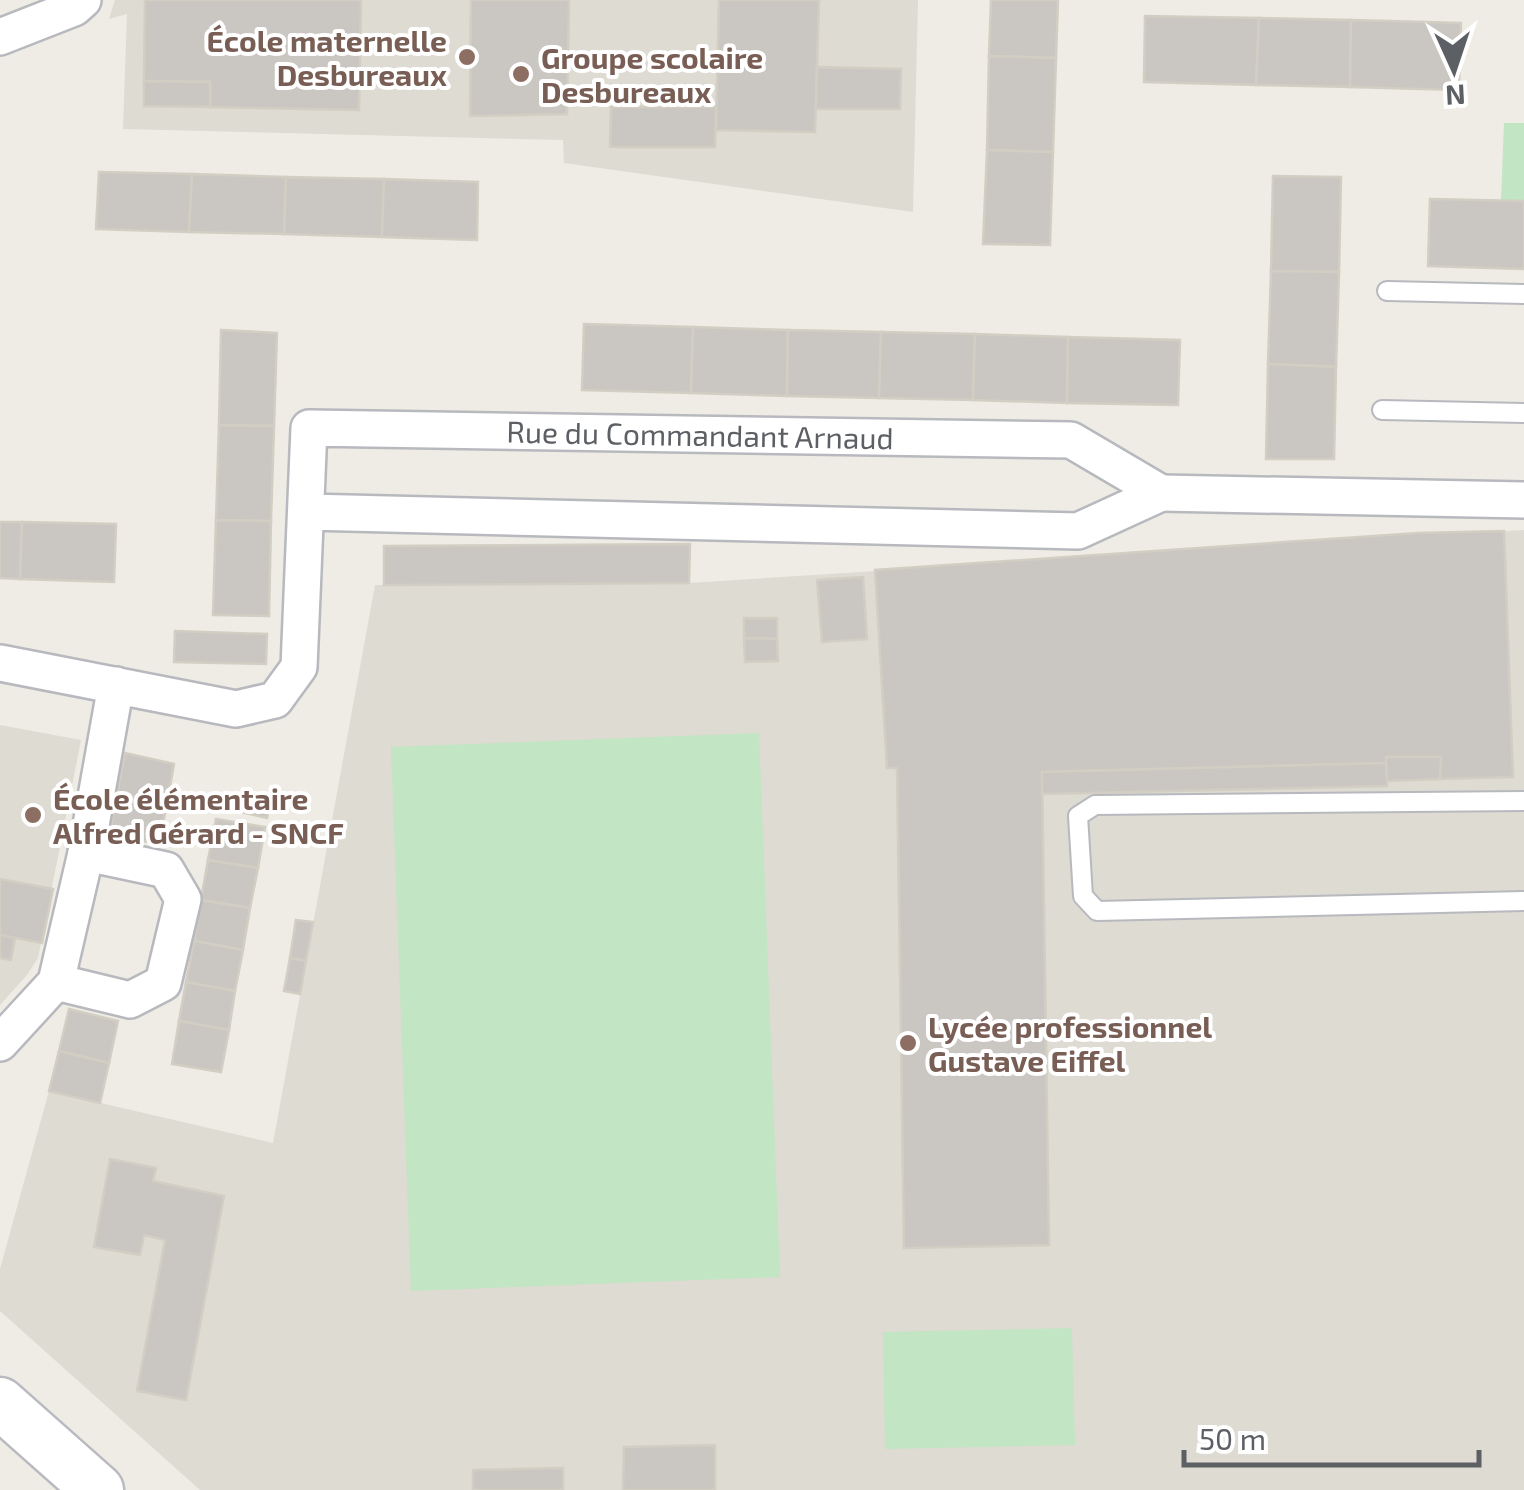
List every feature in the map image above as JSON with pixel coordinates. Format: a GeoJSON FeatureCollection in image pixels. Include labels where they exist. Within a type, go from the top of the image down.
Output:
{"type":"FeatureCollection","features":[{"type":"Feature","properties":{"kind":"main road"},"geometry":{"type":"LineString","coordinates":[[0,1403],[98,1490]]}},
{"type":"Feature","properties":{"kind":"street"},"geometry":{"type":"LineString","coordinates":[[0,37],[74,8],[83,0]]}},
{"type":"Feature","properties":{"kind":"street","name":"Rue du Commandant Arnaud"},"geometry":{"type":"LineString","coordinates":[[0,663],[236,709],[275,700],[299,667],[309,428],[1071,440],[1161,493]]}},
{"type":"Feature","properties":{"kind":"street","name":"Rue du Commandant Arnaud"},"geometry":{"type":"LineString","coordinates":[[307,512],[1078,530],[1161,493],[1524,500]]}},
{"type":"Feature","properties":{"kind":"street"},"geometry":{"type":"LineString","coordinates":[[0,1043],[56,982],[86,853],[116,684]]}},
{"type":"Feature","properties":{"kind":"street"},"geometry":{"type":"LineString","coordinates":[[56,982],[130,1000],[163,983],[184,899],[166,870],[86,853]]}},
{"type":"Feature","properties":{"kind":"lane"},"geometry":{"type":"LineString","coordinates":[[1387,291],[1524,294]]}},
{"type":"Feature","properties":{"kind":"lane"},"geometry":{"type":"LineString","coordinates":[[1382,410],[1524,412]]}},
{"type":"Feature","properties":{"kind":"lane"},"geometry":{"type":"LineString","coordinates":[[1524,801],[1094,805],[1078,816],[1083,896],[1097,911],[1524,900]]}},
{"type":"Feature","properties":{"kind":"shaded area","name":"Groupe scolaire Desbureaux"},"geometry":{"type":"Polygon","coordinates":[[[115,0],[918,0],[913,212],[564,163],[563,140],[123,129],[127,14],[109,19],[115,0]]]}},
{"type":"Feature","properties":{"kind":"shaded area","name":"Lycée professionnel Gustave Eiffel"},"geometry":{"type":"Polygon","coordinates":[[[1524,530],[1524,1490],[200,1490],[0,1311],[0,1269],[49,1091],[273,1143],[375,585],[689,583],[1524,530]]]}},
{"type":"Feature","properties":{"kind":"shaded area","name":"École élémentaire Alfred Gérard - SNCF"},"geometry":{"type":"Polygon","coordinates":[[[0,725],[81,740],[38,958],[0,1005],[0,725]]]}},
{"type":"Feature","properties":{"kind":"green space"},"geometry":{"type":"Polygon","coordinates":[[[1504,123],[1524,123],[1524,201],[1501,201],[1504,123]]]}},
{"type":"Feature","properties":{"kind":"green space"},"geometry":{"type":"Polygon","coordinates":[[[759,733],[780,1277],[411,1291],[391,747],[759,733]]]}},
{"type":"Feature","properties":{"kind":"green space"},"geometry":{"type":"Polygon","coordinates":[[[1072,1328],[1075,1445],[885,1449],[883,1332],[1072,1328]]]}},
{"type":"Feature","properties":{"kind":"building"},"geometry":{"type":"Polygon","coordinates":[[[145,0],[361,0],[359,110],[210,107],[210,82],[144,81],[145,0]]]}},
{"type":"Feature","properties":{"kind":"building"},"geometry":{"type":"Polygon","coordinates":[[[471,0],[569,0],[567,114],[470,116],[471,0]]]}},
{"type":"Feature","properties":{"kind":"building"},"geometry":{"type":"Polygon","coordinates":[[[719,0],[819,0],[815,132],[716,130],[719,0]]]}},
{"type":"Feature","properties":{"kind":"building"},"geometry":{"type":"Polygon","coordinates":[[[991,0],[1058,0],[1056,58],[989,56],[991,0]]]}},
{"type":"Feature","properties":{"kind":"building"},"geometry":{"type":"Polygon","coordinates":[[[1145,16],[1259,18],[1256,85],[1144,82],[1145,16]]]}},
{"type":"Feature","properties":{"kind":"building"},"geometry":{"type":"Polygon","coordinates":[[[1259,18],[1351,20],[1350,87],[1256,85],[1259,18]]]}},
{"type":"Feature","properties":{"kind":"building"},"geometry":{"type":"Polygon","coordinates":[[[1351,20],[1461,23],[1459,90],[1350,87],[1351,20]]]}},
{"type":"Feature","properties":{"kind":"building"},"geometry":{"type":"Polygon","coordinates":[[[989,56],[1056,58],[1053,152],[987,150],[989,56]]]}},
{"type":"Feature","properties":{"kind":"building"},"geometry":{"type":"Polygon","coordinates":[[[817,67],[901,69],[900,109],[816,109],[817,67]]]}},
{"type":"Feature","properties":{"kind":"building"},"geometry":{"type":"Polygon","coordinates":[[[144,81],[210,82],[210,107],[144,106],[144,81]]]}},
{"type":"Feature","properties":{"kind":"building"},"geometry":{"type":"Polygon","coordinates":[[[611,107],[716,107],[715,147],[610,147],[611,107]]]}},
{"type":"Feature","properties":{"kind":"building"},"geometry":{"type":"Polygon","coordinates":[[[987,150],[1053,152],[1050,245],[983,244],[987,150]]]}},
{"type":"Feature","properties":{"kind":"building"},"geometry":{"type":"Polygon","coordinates":[[[99,172],[192,174],[189,232],[96,229],[99,172]]]}},
{"type":"Feature","properties":{"kind":"building"},"geometry":{"type":"Polygon","coordinates":[[[192,174],[286,177],[284,234],[189,232],[192,174]]]}},
{"type":"Feature","properties":{"kind":"building"},"geometry":{"type":"Polygon","coordinates":[[[1273,176],[1341,177],[1339,272],[1271,271],[1273,176]]]}},
{"type":"Feature","properties":{"kind":"building"},"geometry":{"type":"Polygon","coordinates":[[[286,177],[384,179],[382,237],[284,234],[286,177]]]}},
{"type":"Feature","properties":{"kind":"building"},"geometry":{"type":"Polygon","coordinates":[[[384,179],[478,182],[477,240],[382,237],[384,179]]]}},
{"type":"Feature","properties":{"kind":"building"},"geometry":{"type":"Polygon","coordinates":[[[1430,199],[1524,201],[1524,269],[1428,266],[1430,199]]]}},
{"type":"Feature","properties":{"kind":"building"},"geometry":{"type":"Polygon","coordinates":[[[1271,271],[1339,272],[1336,367],[1268,364],[1271,271]]]}},
{"type":"Feature","properties":{"kind":"building"},"geometry":{"type":"Polygon","coordinates":[[[584,324],[693,327],[691,393],[582,390],[584,324]]]}},
{"type":"Feature","properties":{"kind":"building"},"geometry":{"type":"Polygon","coordinates":[[[693,327],[788,330],[787,396],[691,393],[693,327]]]}},
{"type":"Feature","properties":{"kind":"building"},"geometry":{"type":"Polygon","coordinates":[[[221,330],[277,333],[274,426],[219,425],[221,330]]]}},
{"type":"Feature","properties":{"kind":"building"},"geometry":{"type":"Polygon","coordinates":[[[788,330],[881,332],[879,398],[787,396],[788,330]]]}},
{"type":"Feature","properties":{"kind":"building"},"geometry":{"type":"Polygon","coordinates":[[[881,332],[975,334],[973,400],[879,398],[881,332]]]}},
{"type":"Feature","properties":{"kind":"building"},"geometry":{"type":"Polygon","coordinates":[[[975,334],[1068,337],[1067,403],[973,400],[975,334]]]}},
{"type":"Feature","properties":{"kind":"building"},"geometry":{"type":"Polygon","coordinates":[[[1068,337],[1180,340],[1178,405],[1067,403],[1068,337]]]}},
{"type":"Feature","properties":{"kind":"building"},"geometry":{"type":"Polygon","coordinates":[[[1268,364],[1336,367],[1334,459],[1266,459],[1268,364]]]}},
{"type":"Feature","properties":{"kind":"building"},"geometry":{"type":"Polygon","coordinates":[[[219,425],[274,426],[271,521],[216,520],[219,425]]]}},
{"type":"Feature","properties":{"kind":"building"},"geometry":{"type":"Polygon","coordinates":[[[216,520],[271,521],[269,616],[213,615],[216,520]]]}},
{"type":"Feature","properties":{"kind":"building"},"geometry":{"type":"Polygon","coordinates":[[[0,522],[22,522],[20,579],[0,578],[0,522]]]}},
{"type":"Feature","properties":{"kind":"building"},"geometry":{"type":"Polygon","coordinates":[[[22,522],[116,524],[114,582],[20,579],[22,522]]]}},
{"type":"Feature","properties":{"kind":"building"},"geometry":{"type":"Polygon","coordinates":[[[1504,531],[1513,777],[1440,779],[1441,757],[1386,757],[1386,763],[1042,772],[1049,1245],[904,1248],[897,768],[887,768],[875,570],[1418,533],[1504,531]]]}},
{"type":"Feature","properties":{"kind":"building"},"geometry":{"type":"Polygon","coordinates":[[[690,544],[689,583],[384,585],[384,546],[690,544]]]}},
{"type":"Feature","properties":{"kind":"building"},"geometry":{"type":"Polygon","coordinates":[[[863,577],[867,639],[822,642],[817,580],[863,577]]]}},
{"type":"Feature","properties":{"kind":"building"},"geometry":{"type":"Polygon","coordinates":[[[744,618],[777,618],[777,639],[744,638],[744,618]]]}},
{"type":"Feature","properties":{"kind":"building"},"geometry":{"type":"Polygon","coordinates":[[[175,631],[267,634],[266,664],[174,662],[175,631]]]}},
{"type":"Feature","properties":{"kind":"building"},"geometry":{"type":"Polygon","coordinates":[[[744,638],[777,639],[778,661],[745,662],[744,638]]]}},
{"type":"Feature","properties":{"kind":"building"},"geometry":{"type":"Polygon","coordinates":[[[125,753],[174,764],[167,803],[117,794],[125,753]]]}},
{"type":"Feature","properties":{"kind":"building"},"geometry":{"type":"Polygon","coordinates":[[[1386,757],[1441,757],[1440,779],[1387,781],[1386,757]]]}},
{"type":"Feature","properties":{"kind":"building"},"geometry":{"type":"Polygon","coordinates":[[[1386,763],[1387,786],[1042,794],[1042,772],[1386,763]]]}},
{"type":"Feature","properties":{"kind":"building"},"geometry":{"type":"Polygon","coordinates":[[[117,794],[167,803],[159,844],[110,835],[117,794]]]}},
{"type":"Feature","properties":{"kind":"building"},"geometry":{"type":"Polygon","coordinates":[[[244,797],[270,802],[267,818],[241,812],[244,797]]]}},
{"type":"Feature","properties":{"kind":"building"},"geometry":{"type":"Polygon","coordinates":[[[216,819],[265,827],[258,868],[208,860],[216,819]]]}},
{"type":"Feature","properties":{"kind":"building"},"geometry":{"type":"Polygon","coordinates":[[[208,860],[258,868],[250,908],[201,900],[208,860]]]}},
{"type":"Feature","properties":{"kind":"building"},"geometry":{"type":"Polygon","coordinates":[[[0,879],[53,889],[42,943],[0,935],[0,879]]]}},
{"type":"Feature","properties":{"kind":"building"},"geometry":{"type":"Polygon","coordinates":[[[201,900],[250,908],[243,950],[194,941],[201,900]]]}},
{"type":"Feature","properties":{"kind":"building"},"geometry":{"type":"Polygon","coordinates":[[[296,920],[313,922],[306,961],[290,958],[296,920]]]}},
{"type":"Feature","properties":{"kind":"building"},"geometry":{"type":"Polygon","coordinates":[[[0,935],[15,938],[11,960],[0,958],[0,935]]]}},
{"type":"Feature","properties":{"kind":"building"},"geometry":{"type":"Polygon","coordinates":[[[194,941],[243,950],[235,991],[186,982],[194,941]]]}},
{"type":"Feature","properties":{"kind":"building"},"geometry":{"type":"Polygon","coordinates":[[[290,958],[306,961],[300,994],[284,991],[290,958]]]}},
{"type":"Feature","properties":{"kind":"building"},"geometry":{"type":"Polygon","coordinates":[[[186,982],[235,991],[229,1030],[179,1021],[186,982]]]}},
{"type":"Feature","properties":{"kind":"building"},"geometry":{"type":"Polygon","coordinates":[[[69,1009],[118,1021],[109,1063],[59,1051],[69,1009]]]}},
{"type":"Feature","properties":{"kind":"building"},"geometry":{"type":"Polygon","coordinates":[[[179,1021],[229,1030],[221,1072],[172,1064],[179,1021]]]}},
{"type":"Feature","properties":{"kind":"building"},"geometry":{"type":"Polygon","coordinates":[[[59,1051],[109,1063],[100,1103],[49,1091],[59,1051]]]}},
{"type":"Feature","properties":{"kind":"building"},"geometry":{"type":"Polygon","coordinates":[[[110,1159],[156,1168],[153,1181],[224,1196],[186,1400],[137,1391],[165,1240],[144,1235],[140,1255],[94,1247],[110,1159]]]}},
{"type":"Feature","properties":{"kind":"building"},"geometry":{"type":"Polygon","coordinates":[[[715,1445],[715,1490],[623,1490],[624,1447],[715,1445]]]}},
{"type":"Feature","properties":{"kind":"building"},"geometry":{"type":"Polygon","coordinates":[[[563,1468],[563,1490],[473,1490],[473,1470],[563,1468]]]}},
{"type":"Feature","properties":{"kind":"place","name":"École maternelle Desbureaux"},"geometry":{"type":"Point","coordinates":[467,57]}},
{"type":"Feature","properties":{"kind":"place","name":"Groupe scolaire Desbureaux"},"geometry":{"type":"Point","coordinates":[521,74]}},
{"type":"Feature","properties":{"kind":"place","name":"École élémentaire Alfred Gérard - SNCF"},"geometry":{"type":"Point","coordinates":[33,815]}},
{"type":"Feature","properties":{"kind":"place","name":"Lycée professionnel Gustave Eiffel"},"geometry":{"type":"Point","coordinates":[908,1043]}}]}
